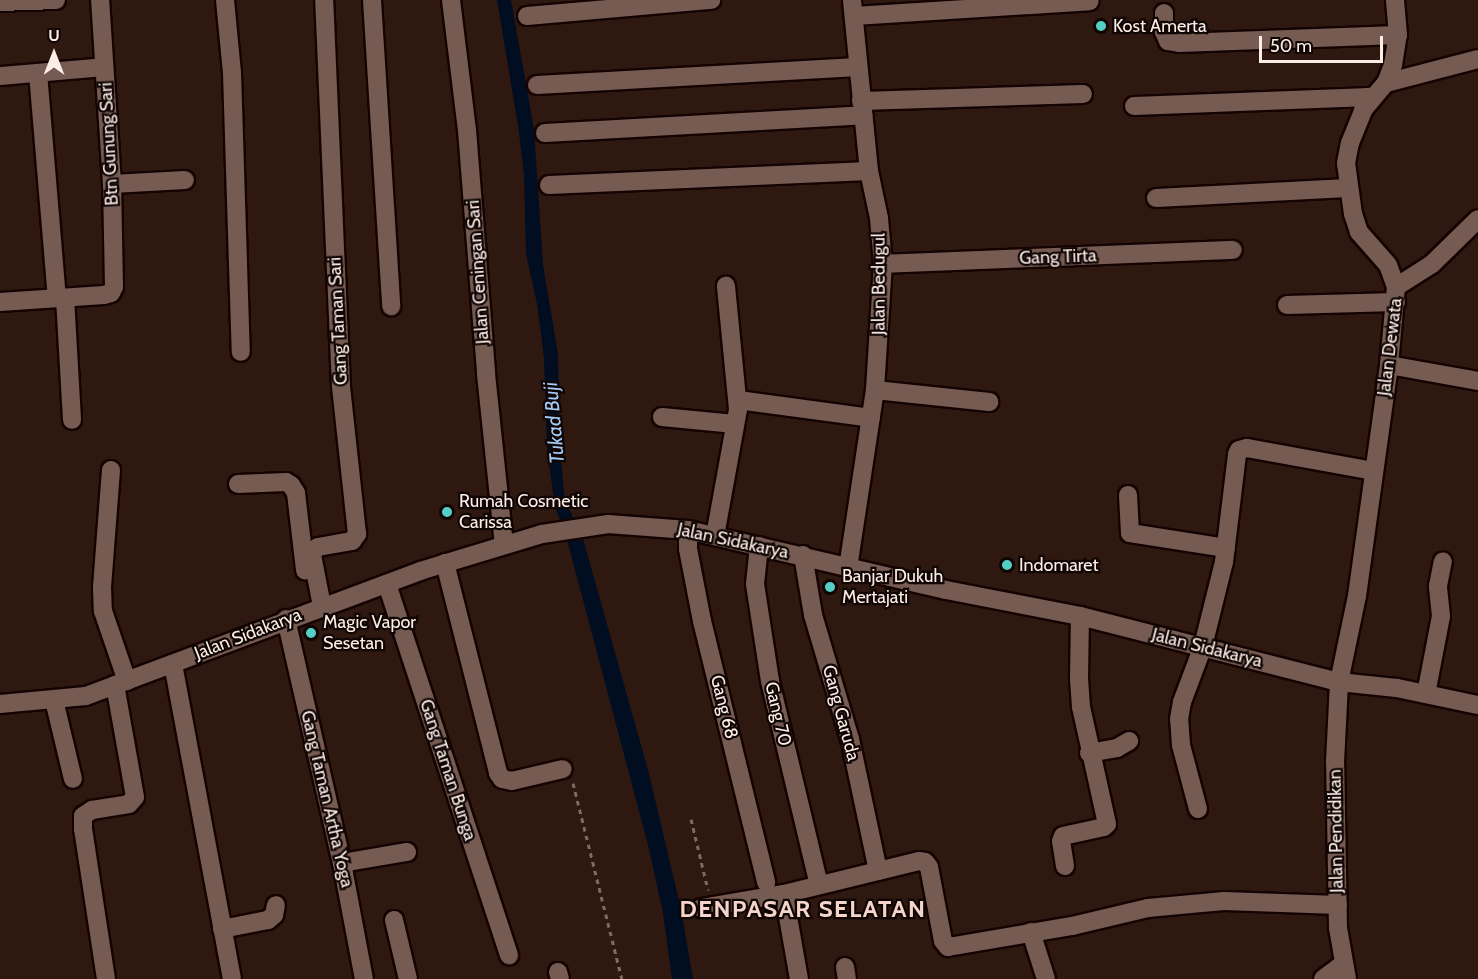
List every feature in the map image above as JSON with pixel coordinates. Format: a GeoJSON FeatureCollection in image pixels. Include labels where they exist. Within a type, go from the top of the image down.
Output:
{"type":"FeatureCollection","features":[{"type":"Feature","properties":{"kind":"street"},"geometry":{"type":"LineString","coordinates":[[0,2],[56,0]]}},
{"type":"Feature","properties":{"kind":"street"},"geometry":{"type":"LineString","coordinates":[[90,0],[105,0]]}},
{"type":"Feature","properties":{"kind":"street","name":"Btn Gunung Sari"},"geometry":{"type":"LineString","coordinates":[[61,298],[104,295],[111,293],[114,287],[112,184],[100,0]]}},
{"type":"Feature","properties":{"kind":"street"},"geometry":{"type":"LineString","coordinates":[[225,0],[232,73],[242,352]]}},
{"type":"Feature","properties":{"kind":"street","name":"Gang Taman Sari"},"geometry":{"type":"LineString","coordinates":[[316,608],[312,555],[314,550],[318,547],[352,541],[357,534],[341,386],[324,0]]}},
{"type":"Feature","properties":{"kind":"street"},"geometry":{"type":"LineString","coordinates":[[372,0],[391,306]]}},
{"type":"Feature","properties":{"kind":"street","name":"Jalan Ceningan Sari"},"geometry":{"type":"LineString","coordinates":[[452,0],[467,130],[486,374],[504,544]]}},
{"type":"Feature","properties":{"kind":"street"},"geometry":{"type":"LineString","coordinates":[[527,16],[711,0]]}},
{"type":"Feature","properties":{"kind":"street","name":"Jalan Dewata"},"geometry":{"type":"LineString","coordinates":[[1339,682],[1357,596],[1389,365],[1396,295],[1388,265],[1359,232],[1348,188],[1346,163],[1350,143],[1372,97],[1386,83],[1393,65],[1398,34],[1395,0]]}},
{"type":"Feature","properties":{"kind":"street"},"geometry":{"type":"LineString","coordinates":[[853,8],[1090,1]]}},
{"type":"Feature","properties":{"kind":"street","name":"Jalan Bedugul"},"geometry":{"type":"LineString","coordinates":[[848,568],[875,390],[883,264],[879,218],[869,171],[857,68],[853,8]]}},
{"type":"Feature","properties":{"kind":"street"},"geometry":{"type":"LineString","coordinates":[[1164,13],[1164,32],[1168,41],[1179,43],[1398,34]]}},
{"type":"Feature","properties":{"kind":"street"},"geometry":{"type":"LineString","coordinates":[[1386,83],[1478,59]]}},
{"type":"Feature","properties":{"kind":"street"},"geometry":{"type":"LineString","coordinates":[[0,76],[104,67]]}},
{"type":"Feature","properties":{"kind":"street"},"geometry":{"type":"LineString","coordinates":[[537,85],[857,68]]}},
{"type":"Feature","properties":{"kind":"street"},"geometry":{"type":"LineString","coordinates":[[38,73],[72,420]]}},
{"type":"Feature","properties":{"kind":"street"},"geometry":{"type":"LineString","coordinates":[[545,133],[862,108],[1083,94]]}},
{"type":"Feature","properties":{"kind":"street"},"geometry":{"type":"LineString","coordinates":[[1134,106],[1372,97]]}},
{"type":"Feature","properties":{"kind":"street"},"geometry":{"type":"LineString","coordinates":[[549,185],[869,171]]}},
{"type":"Feature","properties":{"kind":"street"},"geometry":{"type":"LineString","coordinates":[[112,184],[185,180]]}},
{"type":"Feature","properties":{"kind":"street"},"geometry":{"type":"LineString","coordinates":[[1156,198],[1348,188]]}},
{"type":"Feature","properties":{"kind":"street"},"geometry":{"type":"LineString","coordinates":[[1287,305],[1396,295],[1471,235],[1478,219]]}},
{"type":"Feature","properties":{"kind":"street","name":"Gang Tirta"},"geometry":{"type":"LineString","coordinates":[[883,264],[1233,250]]}},
{"type":"Feature","properties":{"kind":"street"},"geometry":{"type":"LineString","coordinates":[[716,536],[738,400],[726,286]]}},
{"type":"Feature","properties":{"kind":"street"},"geometry":{"type":"LineString","coordinates":[[0,302],[61,298]]}},
{"type":"Feature","properties":{"kind":"street"},"geometry":{"type":"LineString","coordinates":[[1389,365],[1478,381]]}},
{"type":"Feature","properties":{"kind":"street"},"geometry":{"type":"LineString","coordinates":[[875,390],[989,402]]}},
{"type":"Feature","properties":{"kind":"street"},"geometry":{"type":"LineString","coordinates":[[738,400],[871,418]]}},
{"type":"Feature","properties":{"kind":"street"},"geometry":{"type":"LineString","coordinates":[[662,417],[735,424]]}},
{"type":"Feature","properties":{"kind":"street"},"geometry":{"type":"LineString","coordinates":[[1198,808],[1181,745],[1179,720],[1182,702],[1203,646],[1226,548],[1237,454],[1243,448],[1373,471]]}},
{"type":"Feature","properties":{"kind":"street"},"geometry":{"type":"LineString","coordinates":[[106,979],[84,844],[83,816],[92,810],[129,804],[135,797],[121,683],[103,611],[102,587],[111,470]]}},
{"type":"Feature","properties":{"kind":"street"},"geometry":{"type":"LineString","coordinates":[[238,484],[286,482],[296,493],[316,608]]}},
{"type":"Feature","properties":{"kind":"street"},"geometry":{"type":"LineString","coordinates":[[1128,495],[1128,530],[1134,536],[1226,548]]}},
{"type":"Feature","properties":{"kind":"street","name":"Jalan Sidakarya"},"geometry":{"type":"LineString","coordinates":[[0,704],[86,696],[286,619],[445,563],[542,534],[608,524],[688,530],[803,555],[848,568],[1080,616],[1339,682],[1397,688],[1478,705]]}},
{"type":"Feature","properties":{"kind":"street","name":"Gang 68"},"geometry":{"type":"LineString","coordinates":[[688,530],[688,549],[702,621],[766,882]]}},
{"type":"Feature","properties":{"kind":"street","name":"Gang 70"},"geometry":{"type":"LineString","coordinates":[[759,546],[755,584],[768,669],[818,880]]}},
{"type":"Feature","properties":{"kind":"street","name":"Gang Garuda"},"geometry":{"type":"LineString","coordinates":[[803,555],[813,615],[850,739],[878,871]]}},
{"type":"Feature","properties":{"kind":"street"},"geometry":{"type":"LineString","coordinates":[[1426,694],[1441,616],[1438,586],[1443,561]]}},
{"type":"Feature","properties":{"kind":"street"},"geometry":{"type":"LineString","coordinates":[[445,563],[498,773],[502,780],[512,781],[563,769]]}},
{"type":"Feature","properties":{"kind":"street","name":"Gang Taman Bunga"},"geometry":{"type":"LineString","coordinates":[[387,584],[509,956]]}},
{"type":"Feature","properties":{"kind":"street"},"geometry":{"type":"LineString","coordinates":[[1065,866],[1061,841],[1063,836],[1104,827],[1107,824],[1089,753],[1079,680],[1080,616]]}},
{"type":"Feature","properties":{"kind":"street","name":"Gang Taman Artha Yoga"},"geometry":{"type":"LineString","coordinates":[[286,619],[342,863],[364,979]]}},
{"type":"Feature","properties":{"kind":"street"},"geometry":{"type":"LineString","coordinates":[[173,664],[232,979]]}},
{"type":"Feature","properties":{"kind":"street","name":"Jalan Pendidikan"},"geometry":{"type":"LineString","coordinates":[[1339,682],[1335,762],[1338,905],[1345,971]]}},
{"type":"Feature","properties":{"kind":"street"},"geometry":{"type":"LineString","coordinates":[[54,700],[73,779]]}},
{"type":"Feature","properties":{"kind":"street"},"geometry":{"type":"LineString","coordinates":[[1089,753],[1117,748],[1129,741]]}},
{"type":"Feature","properties":{"kind":"street"},"geometry":{"type":"LineString","coordinates":[[342,863],[407,852]]}},
{"type":"Feature","properties":{"kind":"street"},"geometry":{"type":"LineString","coordinates":[[706,907],[784,894],[925,862],[929,867],[943,941],[948,947],[1072,926],[1127,912],[1224,901],[1338,905]]}},
{"type":"Feature","properties":{"kind":"street"},"geometry":{"type":"LineString","coordinates":[[784,894],[799,979]]}},
{"type":"Feature","properties":{"kind":"street"},"geometry":{"type":"LineString","coordinates":[[222,929],[268,920],[274,915],[276,905]]}},
{"type":"Feature","properties":{"kind":"street"},"geometry":{"type":"LineString","coordinates":[[394,920],[408,979]]}},
{"type":"Feature","properties":{"kind":"street"},"geometry":{"type":"LineString","coordinates":[[1031,932],[1046,979]]}},
{"type":"Feature","properties":{"kind":"street"},"geometry":{"type":"LineString","coordinates":[[1323,979],[1345,971]]}},
{"type":"Feature","properties":{"kind":"path"},"geometry":{"type":"LineString","coordinates":[[563,769],[569,772],[622,979]]}},
{"type":"Feature","properties":{"kind":"path"},"geometry":{"type":"LineString","coordinates":[[691,819],[706,907]]}},
{"type":"Feature","properties":{"kind":"water","name":"Tukad Buji"},"geometry":{"type":"Polygon","coordinates":[[[497,0],[511,0],[534,129],[543,265],[558,354],[560,451],[565,501],[582,535],[648,770],[681,909],[693,979],[672,979],[663,913],[648,845],[566,536],[555,507],[547,449],[544,358],[537,304],[526,254],[524,176],[519,132],[497,0]]]}},
{"type":"Feature","properties":{"kind":"place","name":"Kost Amerta"},"geometry":{"type":"Point","coordinates":[1101,26]}},
{"type":"Feature","properties":{"kind":"place","name":"Rumah Cosmetic Carissa"},"geometry":{"type":"Point","coordinates":[447,512]}},
{"type":"Feature","properties":{"kind":"place","name":"Indomaret"},"geometry":{"type":"Point","coordinates":[1007,565]}},
{"type":"Feature","properties":{"kind":"place","name":"Banjar Dukuh Mertajati"},"geometry":{"type":"Point","coordinates":[830,587]}},
{"type":"Feature","properties":{"kind":"place","name":"Magic Vapor Sesetan"},"geometry":{"type":"Point","coordinates":[311,633]}},
{"type":"Feature","properties":{"kind":"district","name":"DENPASAR SELATAN"},"geometry":{"type":"Point","coordinates":[803,909]}}]}
